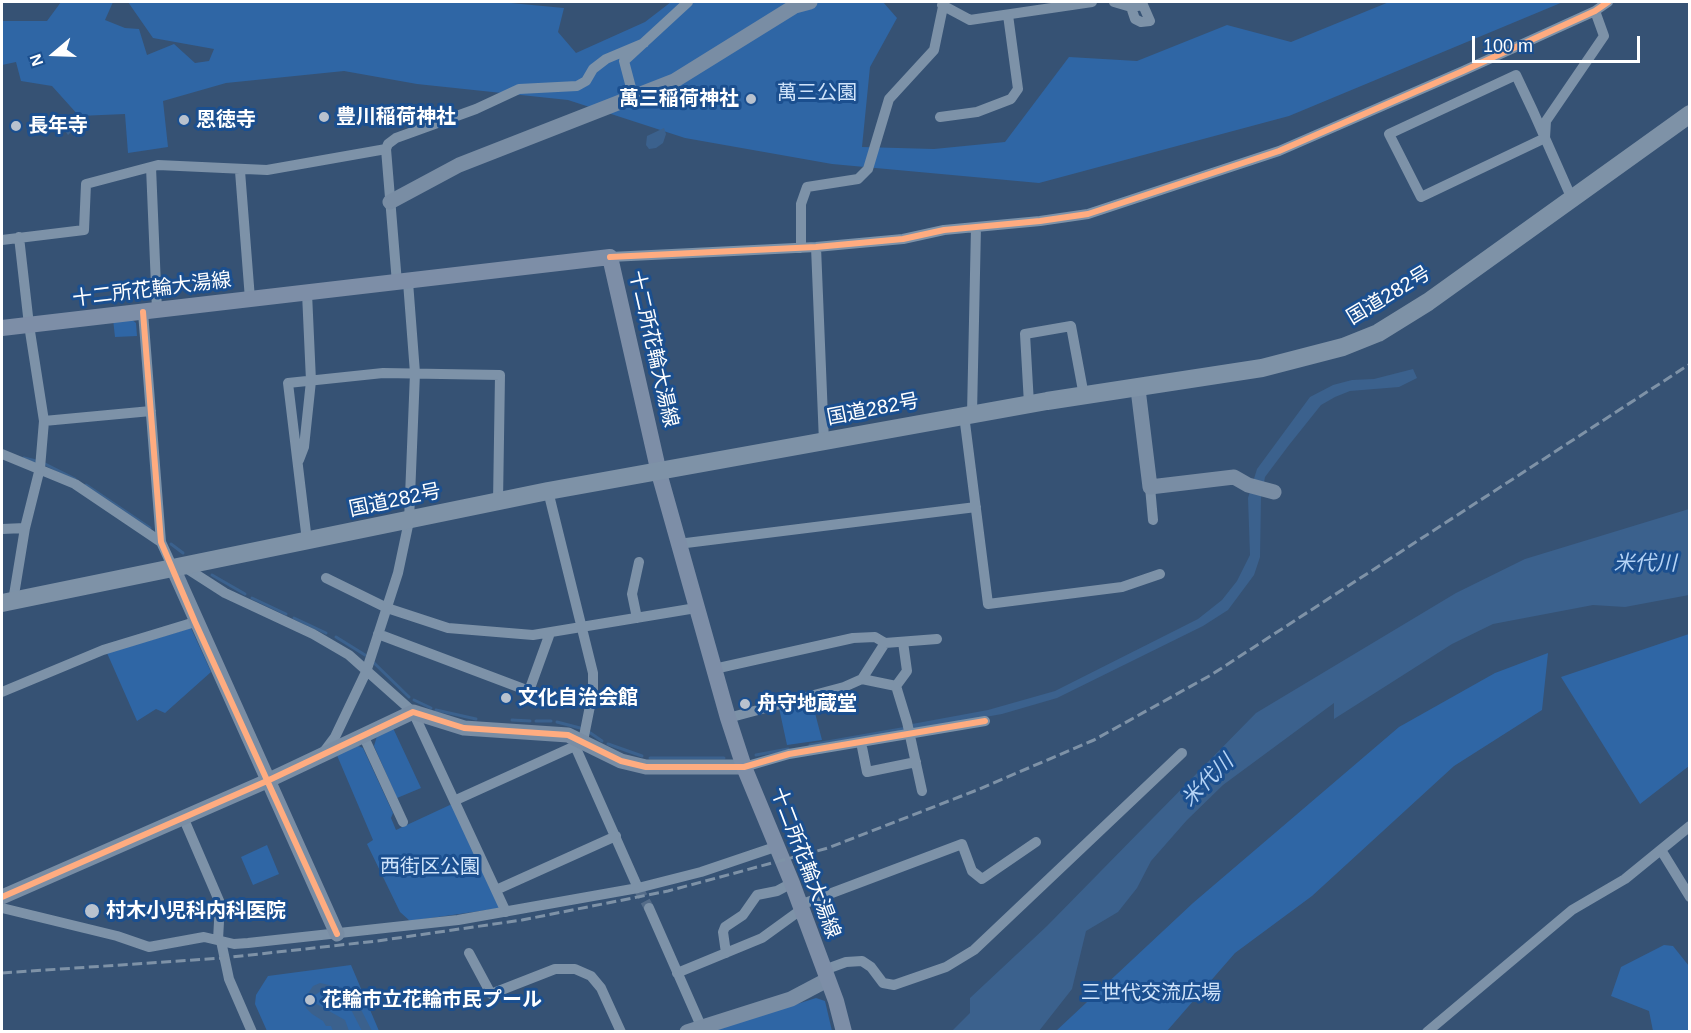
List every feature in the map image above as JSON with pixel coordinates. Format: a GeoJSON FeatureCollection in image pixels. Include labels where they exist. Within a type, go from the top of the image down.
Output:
{"type":"FeatureCollection","features":[{"type":"Feature","properties":{"kind":"highway","name":"国道282号"},"geometry":{"type":"LineString","coordinates":[[7,602],[548,491],[659,473],[1029,404],[1138,389],[1262,368],[1344,347],[1378,333],[1428,302],[1689,114]]}},
{"type":"Feature","properties":{"kind":"main road","name":"十二所花輪大湯線"},"geometry":{"type":"LineString","coordinates":[[2,328],[610,257],[659,473],[728,718],[744,767],[778,846],[836,1001],[844,1032]]}},
{"type":"Feature","properties":{"kind":"street"},"geometry":{"type":"LineString","coordinates":[[634,99],[624,61],[688,2]]}},
{"type":"Feature","properties":{"kind":"street"},"geometry":{"type":"LineString","coordinates":[[390,202],[459,165],[634,99],[674,81],[795,6],[810,2]]}},
{"type":"Feature","properties":{"kind":"street"},"geometry":{"type":"LineString","coordinates":[[801,248],[801,204],[807,187],[858,179],[868,169],[889,99],[934,50],[943,3],[970,20],[1092,2]]}},
{"type":"Feature","properties":{"kind":"street"},"geometry":{"type":"LineString","coordinates":[[1114,2],[1131,4]]}},
{"type":"Feature","properties":{"kind":"street"},"geometry":{"type":"LineString","coordinates":[[610,257],[816,247],[903,239],[944,230],[1040,222],[1088,214],[1279,151],[1595,10],[1608,2]]}},
{"type":"Feature","properties":{"kind":"street"},"geometry":{"type":"LineString","coordinates":[[1545,138],[1546,121],[1604,36],[1595,10]]}},
{"type":"Feature","properties":{"kind":"street"},"geometry":{"type":"LineString","coordinates":[[940,117],[977,112],[1011,99],[1018,89],[1008,15]]}},
{"type":"Feature","properties":{"kind":"street"},"geometry":{"type":"LineString","coordinates":[[320,756],[335,737],[366,672],[398,573],[409,521],[415,373],[390,202],[386,149],[388,144],[396,138],[476,109],[519,89],[577,86],[586,81],[593,69],[606,59],[644,43]]}},
{"type":"Feature","properties":{"kind":"street"},"geometry":{"type":"LineString","coordinates":[[1545,138],[1422,197],[1389,134],[1516,75],[1545,138],[1572,199]]}},
{"type":"Feature","properties":{"kind":"street"},"geometry":{"type":"LineString","coordinates":[[2,240],[84,230],[86,184],[158,165],[240,171],[278,169],[386,149]]}},
{"type":"Feature","properties":{"kind":"street"},"geometry":{"type":"LineString","coordinates":[[151,167],[151,411],[162,542]]}},
{"type":"Feature","properties":{"kind":"street"},"geometry":{"type":"LineString","coordinates":[[240,171],[250,299]]}},
{"type":"Feature","properties":{"kind":"street"},"geometry":{"type":"LineString","coordinates":[[976,227],[968,415],[988,604],[1122,587],[1160,574]]}},
{"type":"Feature","properties":{"kind":"street"},"geometry":{"type":"LineString","coordinates":[[7,602],[40,468],[44,422],[28,325],[19,237]]}},
{"type":"Feature","properties":{"kind":"street"},"geometry":{"type":"LineString","coordinates":[[816,247],[824,442]]}},
{"type":"Feature","properties":{"kind":"street"},"geometry":{"type":"LineString","coordinates":[[297,463],[304,447],[311,381],[307,293]]}},
{"type":"Feature","properties":{"kind":"street"},"geometry":{"type":"LineString","coordinates":[[1029,404],[1025,334],[1071,326],[1084,396]]}},
{"type":"Feature","properties":{"kind":"street"},"geometry":{"type":"LineString","coordinates":[[307,542],[288,383],[383,373],[500,375],[498,502]]}},
{"type":"Feature","properties":{"kind":"street"},"geometry":{"type":"LineString","coordinates":[[1138,389],[1154,520]]}},
{"type":"Feature","properties":{"kind":"street"},"geometry":{"type":"LineString","coordinates":[[44,422],[151,411]]}},
{"type":"Feature","properties":{"kind":"street"},"geometry":{"type":"LineString","coordinates":[[2,454],[75,484],[162,542],[178,567],[195,622],[337,934]]}},
{"type":"Feature","properties":{"kind":"street"},"geometry":{"type":"LineString","coordinates":[[1150,487],[1234,477],[1248,485],[1270,491]]}},
{"type":"Feature","properties":{"kind":"street"},"geometry":{"type":"LineString","coordinates":[[548,491],[580,628],[593,673],[593,691],[579,744],[638,888]]}},
{"type":"Feature","properties":{"kind":"street"},"geometry":{"type":"LineString","coordinates":[[678,544],[976,507]]}},
{"type":"Feature","properties":{"kind":"street"},"geometry":{"type":"LineString","coordinates":[[2,529],[25,528]]}},
{"type":"Feature","properties":{"kind":"street"},"geometry":{"type":"LineString","coordinates":[[637,618],[632,594],[639,562]]}},
{"type":"Feature","properties":{"kind":"street"},"geometry":{"type":"LineString","coordinates":[[178,567],[313,634],[349,655],[413,712],[464,728],[556,733],[621,760],[646,767],[744,767],[789,754],[985,721]]}},
{"type":"Feature","properties":{"kind":"street"},"geometry":{"type":"LineString","coordinates":[[326,578],[387,608],[448,628],[533,635],[696,608]]}},
{"type":"Feature","properties":{"kind":"street"},"geometry":{"type":"LineString","coordinates":[[2,692],[103,650],[195,622]]}},
{"type":"Feature","properties":{"kind":"street"},"geometry":{"type":"LineString","coordinates":[[378,634],[529,691],[550,633]]}},
{"type":"Feature","properties":{"kind":"street"},"geometry":{"type":"LineString","coordinates":[[714,669],[853,638],[875,637],[885,643],[937,639]]}},
{"type":"Feature","properties":{"kind":"street"},"geometry":{"type":"LineString","coordinates":[[896,686],[907,671],[903,642]]}},
{"type":"Feature","properties":{"kind":"street"},"geometry":{"type":"LineString","coordinates":[[728,718],[844,687],[862,679],[885,643]]}},
{"type":"Feature","properties":{"kind":"street"},"geometry":{"type":"LineString","coordinates":[[862,679],[896,686]]}},
{"type":"Feature","properties":{"kind":"street"},"geometry":{"type":"LineString","coordinates":[[896,686],[907,722],[922,791]]}},
{"type":"Feature","properties":{"kind":"street"},"geometry":{"type":"LineString","coordinates":[[2,897],[267,781],[413,712]]}},
{"type":"Feature","properties":{"kind":"street"},"geometry":{"type":"LineString","coordinates":[[413,712],[456,800],[506,912]]}},
{"type":"Feature","properties":{"kind":"street"},"geometry":{"type":"LineString","coordinates":[[363,735],[403,822]]}},
{"type":"Feature","properties":{"kind":"street"},"geometry":{"type":"LineString","coordinates":[[861,742],[867,772],[916,762]]}},
{"type":"Feature","properties":{"kind":"street"},"geometry":{"type":"LineString","coordinates":[[456,800],[579,744]]}},
{"type":"Feature","properties":{"kind":"street"},"geometry":{"type":"LineString","coordinates":[[649,908],[677,973],[694,1029],[791,999],[846,962],[862,961],[871,967],[883,983],[894,985],[946,967],[974,950],[1182,753]]}},
{"type":"Feature","properties":{"kind":"street"},"geometry":{"type":"LineString","coordinates":[[183,817],[220,903],[220,941],[229,979],[252,1032]]}},
{"type":"Feature","properties":{"kind":"street"},"geometry":{"type":"LineString","coordinates":[[1427,1032],[1572,910],[1625,879],[1689,826]]}},
{"type":"Feature","properties":{"kind":"street"},"geometry":{"type":"LineString","coordinates":[[496,890],[616,836]]}},
{"type":"Feature","properties":{"kind":"street"},"geometry":{"type":"LineString","coordinates":[[677,973],[762,938],[801,907],[962,844],[972,871],[982,879],[1036,842]]}},
{"type":"Feature","properties":{"kind":"street"},"geometry":{"type":"LineString","coordinates":[[2,908],[117,936],[149,947],[204,937],[234,944],[337,934],[506,912],[638,888],[701,872],[778,846]]}},
{"type":"Feature","properties":{"kind":"street"},"geometry":{"type":"LineString","coordinates":[[1660,850],[1689,897]]}},
{"type":"Feature","properties":{"kind":"street"},"geometry":{"type":"LineString","coordinates":[[726,953],[723,932],[725,927],[742,915],[757,895],[777,891],[792,883]]}},
{"type":"Feature","properties":{"kind":"street"},"geometry":{"type":"LineString","coordinates":[[469,953],[491,994],[555,969],[575,969],[591,976],[601,988],[621,1032]]}},
{"type":"Feature","properties":{"kind":"green space","name":"萬三公園"},"geometry":{"type":"Polygon","coordinates":[[[61,2],[113,2],[105,20],[125,28],[139,29],[147,55],[174,44],[195,63],[209,61],[214,49],[153,38],[128,2],[500,2],[564,8],[558,32],[576,53],[645,22],[671,2],[883,2],[897,18],[870,67],[862,147],[934,149],[1005,142],[1069,57],[1137,61],[1227,25],[1291,42],[1389,2],[1563,2],[1289,116],[1039,183],[832,164],[685,138],[568,100],[417,84],[344,71],[226,83],[163,101],[168,147],[128,153],[125,114],[79,116],[52,86],[21,81],[16,62],[2,65],[2,21],[47,21],[61,2]]]}},
{"type":"Feature","properties":{"kind":"green space"},"geometry":{"type":"Polygon","coordinates":[[[113,319],[131,319],[136,323],[137,336],[115,337],[113,319]]]}},
{"type":"Feature","properties":{"kind":"green space"},"geometry":{"type":"Polygon","coordinates":[[[191,628],[211,672],[165,713],[156,709],[137,721],[107,653],[191,628]]]}},
{"type":"Feature","properties":{"kind":"green space"},"geometry":{"type":"Polygon","coordinates":[[[1689,634],[1689,766],[1640,804],[1561,677],[1689,634]]]}},
{"type":"Feature","properties":{"kind":"green space","name":"三世代交流広場"},"geometry":{"type":"Polygon","coordinates":[[[1548,653],[1542,710],[1454,766],[1312,896],[1235,953],[1167,1031],[1056,1031],[1193,903],[1399,727],[1495,673],[1548,653]]]}},
{"type":"Feature","properties":{"kind":"green space"},"geometry":{"type":"Polygon","coordinates":[[[805,702],[808,711],[814,709],[822,740],[787,745],[779,708],[805,702]]]}},
{"type":"Feature","properties":{"kind":"green space"},"geometry":{"type":"Polygon","coordinates":[[[393,728],[421,788],[397,798],[374,746],[377,736],[393,728]]]}},
{"type":"Feature","properties":{"kind":"green space","name":"西街区公園"},"geometry":{"type":"Polygon","coordinates":[[[354,744],[363,748],[393,813],[391,818],[396,830],[452,804],[501,908],[410,921],[400,912],[367,844],[373,840],[336,753],[354,744]]]}},
{"type":"Feature","properties":{"kind":"green space"},"geometry":{"type":"Polygon","coordinates":[[[267,845],[279,874],[253,885],[241,857],[267,845]]]}},
{"type":"Feature","properties":{"kind":"green space"},"geometry":{"type":"Polygon","coordinates":[[[1664,945],[1673,946],[1689,966],[1689,1031],[1653,1031],[1649,1011],[1611,996],[1621,967],[1664,945]]]}},
{"type":"Feature","properties":{"kind":"green space","name":"花輪市立花輪市民プール"},"geometry":{"type":"Polygon","coordinates":[[[351,965],[379,1031],[267,1031],[255,1004],[256,995],[268,976],[351,965]]]}},
{"type":"Feature","properties":{"kind":"green space"},"geometry":{"type":"Polygon","coordinates":[[[816,998],[825,1001],[832,1031],[709,1032],[816,998]]]}},
{"type":"Feature","properties":{"kind":"water"},"geometry":{"type":"Polygon","coordinates":[[[70,116],[75,118],[77,126],[68,135],[63,128],[64,122],[70,116]]]}},
{"type":"Feature","properties":{"kind":"water"},"geometry":{"type":"Polygon","coordinates":[[[664,128],[666,134],[663,143],[656,148],[649,149],[646,145],[647,136],[664,128]]]}},
{"type":"Feature","properties":{"kind":"water"},"geometry":{"type":"Polygon","coordinates":[[[1413,369],[1417,378],[1399,387],[1350,391],[1321,405],[1289,445],[1265,477],[1261,498],[1260,557],[1254,575],[1228,610],[1203,626],[1057,698],[1002,714],[912,730],[912,724],[988,710],[1055,691],[1198,619],[1222,600],[1237,581],[1250,555],[1248,498],[1257,469],[1310,397],[1333,385],[1352,380],[1374,379],[1413,369]]]}},
{"type":"Feature","properties":{"kind":"water","name":"米代川"},"geometry":{"type":"Polygon","coordinates":[[[1689,509],[1689,595],[1625,607],[1593,605],[1493,624],[1452,644],[1334,719],[1334,703],[1223,785],[1187,820],[1151,861],[1137,888],[1118,912],[1086,931],[1072,989],[1039,1031],[952,1031],[970,1013],[970,998],[1047,926],[1256,713],[1456,593],[1525,559],[1689,509]]]}},
{"type":"Feature","properties":{"kind":"water"},"geometry":{"type":"Polygon","coordinates":[[[320,983],[351,990],[372,1031],[362,1031],[342,992],[321,991],[315,995],[313,1002],[345,1020],[349,1031],[333,1031],[331,1026],[326,1026],[323,1021],[312,1014],[306,1008],[305,998],[313,986],[320,983]]]}},
{"type":"Feature","properties":{"kind":"waterway"},"geometry":{"type":"LineString","coordinates":[[24,458],[36,461]]}},
{"type":"Feature","properties":{"kind":"waterway"},"geometry":{"type":"LineString","coordinates":[[45,464],[75,479]]}},
{"type":"Feature","properties":{"kind":"waterway"},"geometry":{"type":"LineString","coordinates":[[86,485],[150,528]]}},
{"type":"Feature","properties":{"kind":"waterway"},"geometry":{"type":"LineString","coordinates":[[171,544],[183,553]]}},
{"type":"Feature","properties":{"kind":"waterway"},"geometry":{"type":"LineString","coordinates":[[212,575],[245,594]]}},
{"type":"Feature","properties":{"kind":"waterway"},"geometry":{"type":"LineString","coordinates":[[252,598],[286,614]]}},
{"type":"Feature","properties":{"kind":"waterway"},"geometry":{"type":"LineString","coordinates":[[294,618],[326,633]]}},
{"type":"Feature","properties":{"kind":"waterway"},"geometry":{"type":"LineString","coordinates":[[336,637],[365,655]]}},
{"type":"Feature","properties":{"kind":"waterway"},"geometry":{"type":"LineString","coordinates":[[373,662],[409,697]]}},
{"type":"Feature","properties":{"kind":"waterway"},"geometry":{"type":"LineString","coordinates":[[414,700],[431,708]]}},
{"type":"Feature","properties":{"kind":"waterway"},"geometry":{"type":"LineString","coordinates":[[436,710],[476,719]]}},
{"type":"Feature","properties":{"kind":"waterway"},"geometry":{"type":"LineString","coordinates":[[512,720],[530,721]]}},
{"type":"Feature","properties":{"kind":"waterway"},"geometry":{"type":"LineString","coordinates":[[536,721],[551,721]]}},
{"type":"Feature","properties":{"kind":"waterway"},"geometry":{"type":"LineString","coordinates":[[557,722],[580,728]]}},
{"type":"Feature","properties":{"kind":"waterway"},"geometry":{"type":"LineString","coordinates":[[810,745],[907,728]]}},
{"type":"Feature","properties":{"kind":"waterway"},"geometry":{"type":"LineString","coordinates":[[589,732],[602,741]]}},
{"type":"Feature","properties":{"kind":"waterway"},"geometry":{"type":"LineString","coordinates":[[608,744],[642,756]]}},
{"type":"Feature","properties":{"kind":"waterway"},"geometry":{"type":"LineString","coordinates":[[756,755],[788,749]]}},
{"type":"Feature","properties":{"kind":"waterway"},"geometry":{"type":"LineString","coordinates":[[650,758],[724,758]]}},
{"type":"Feature","properties":{"kind":"tunnel"},"geometry":{"type":"LineString","coordinates":[[638,888],[649,908]]}},
{"type":"Feature","properties":{"kind":"railway"},"geometry":{"type":"LineString","coordinates":[[2,973],[223,958],[377,941],[522,920],[668,891],[828,848],[977,790],[1094,740],[1211,675],[1690,364]]}},
{"type":"Feature","properties":{"kind":"cycle path"},"geometry":{"type":"LineString","coordinates":[[610,257],[816,247],[903,239],[944,230],[1088,214],[1279,151],[1463,71],[1595,11],[1608,2]]}},
{"type":"Feature","properties":{"kind":"cycle path"},"geometry":{"type":"LineString","coordinates":[[143,312],[161,542],[337,934]]}},
{"type":"Feature","properties":{"kind":"cycle path"},"geometry":{"type":"LineString","coordinates":[[2,897],[267,781],[413,712],[464,728],[568,735],[621,761],[646,767],[744,767],[789,754],[985,721]]}},
{"type":"Feature","properties":{"kind":"place","name":"萬三稲荷神社"},"geometry":{"type":"Point","coordinates":[751,99]}},
{"type":"Feature","properties":{"kind":"place","name":"豊川稲荷神社"},"geometry":{"type":"Point","coordinates":[324,117]}},
{"type":"Feature","properties":{"kind":"place","name":"恩徳寺"},"geometry":{"type":"Point","coordinates":[184,120]}},
{"type":"Feature","properties":{"kind":"place","name":"長年寺"},"geometry":{"type":"Point","coordinates":[16,126]}},
{"type":"Feature","properties":{"kind":"place","name":"文化自治会館"},"geometry":{"type":"Point","coordinates":[506,698]}},
{"type":"Feature","properties":{"kind":"place","name":"舟守地蔵堂"},"geometry":{"type":"Point","coordinates":[745,704]}},
{"type":"Feature","properties":{"kind":"place","name":"村木小児科内科医院"},"geometry":{"type":"Point","coordinates":[92,911]}},
{"type":"Feature","properties":{"kind":"place","name":"花輪市立花輪市民プール"},"geometry":{"type":"Point","coordinates":[310,1000]}}]}
